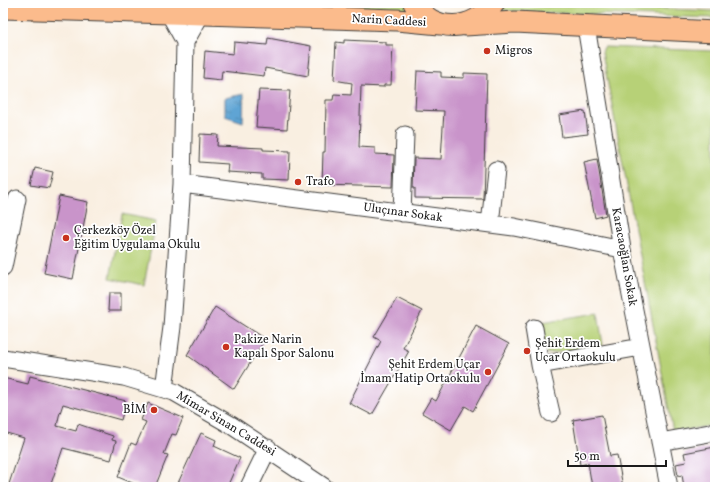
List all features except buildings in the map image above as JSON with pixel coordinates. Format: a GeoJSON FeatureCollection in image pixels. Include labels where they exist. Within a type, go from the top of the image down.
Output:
{"type":"FeatureCollection","features":[{"type":"Feature","properties":{"kind":"main road"},"geometry":{"type":"LineString","coordinates":[[414,3],[428,18],[440,24]]}},
{"type":"Feature","properties":{"kind":"main road"},"geometry":{"type":"LineString","coordinates":[[465,24],[478,19],[489,10],[494,3]]}},
{"type":"Feature","properties":{"kind":"main road","name":"Narin Caddesi"},"geometry":{"type":"LineString","coordinates":[[3,8],[397,20],[452,26],[465,24]]}},
{"type":"Feature","properties":{"kind":"main road"},"geometry":{"type":"LineString","coordinates":[[465,24],[515,22],[715,32]]}},
{"type":"Feature","properties":{"kind":"street"},"geometry":{"type":"LineString","coordinates":[[169,13],[185,42]]}},
{"type":"Feature","properties":{"kind":"street"},"geometry":{"type":"LineString","coordinates":[[164,389],[172,327],[182,184],[185,42],[202,14]]}},
{"type":"Feature","properties":{"kind":"street","name":"Karacaoğlan Sokak"},"geometry":{"type":"LineString","coordinates":[[586,26],[622,249],[668,487]]}},
{"type":"Feature","properties":{"kind":"street"},"geometry":{"type":"LineString","coordinates":[[402,213],[405,136]]}},
{"type":"Feature","properties":{"kind":"street"},"geometry":{"type":"LineString","coordinates":[[487,224],[493,171]]}},
{"type":"Feature","properties":{"kind":"street","name":"Uluçınar Sokak"},"geometry":{"type":"LineString","coordinates":[[182,184],[487,224],[622,249]]}},
{"type":"Feature","properties":{"kind":"street"},"geometry":{"type":"LineString","coordinates":[[3,267],[16,199]]}},
{"type":"Feature","properties":{"kind":"street"},"geometry":{"type":"LineString","coordinates":[[534,328],[540,365],[551,413]]}},
{"type":"Feature","properties":{"kind":"street"},"geometry":{"type":"LineString","coordinates":[[540,365],[641,347]]}},
{"type":"Feature","properties":{"kind":"street","name":"Mimar Sinan Caddesi"},"geometry":{"type":"LineString","coordinates":[[3,358],[124,377],[174,392],[268,448],[324,487]]}},
{"type":"Feature","properties":{"kind":"street"},"geometry":{"type":"LineString","coordinates":[[660,442],[715,432]]}},
{"type":"Feature","properties":{"kind":"street"},"geometry":{"type":"LineString","coordinates":[[249,487],[268,448]]}},
{"type":"Feature","properties":{"kind":"green space"},"geometry":{"type":"Polygon","coordinates":[[[360,3],[407,3],[409,10],[397,12],[296,8],[327,7],[360,3]]]}},
{"type":"Feature","properties":{"kind":"green space"},"geometry":{"type":"Polygon","coordinates":[[[499,3],[607,3],[626,7],[715,11],[715,18],[500,11],[499,3]]]}},
{"type":"Feature","properties":{"kind":"green space"},"geometry":{"type":"Polygon","coordinates":[[[604,47],[715,51],[715,425],[673,432],[602,52],[604,47]]]}},
{"type":"Feature","properties":{"kind":"green space"},"geometry":{"type":"Polygon","coordinates":[[[122,214],[156,221],[144,285],[110,278],[122,214]]]}},
{"type":"Feature","properties":{"kind":"green space"},"geometry":{"type":"Polygon","coordinates":[[[598,313],[603,345],[547,354],[542,322],[598,313]]]}},
{"type":"Feature","properties":{"kind":"water"},"geometry":{"type":"Polygon","coordinates":[[[244,94],[243,122],[225,116],[225,98],[244,94]]]}},
{"type":"Feature","properties":{"kind":"place","name":"Migros"},"geometry":{"type":"Point","coordinates":[487,51]}},
{"type":"Feature","properties":{"kind":"place","name":"Trafo"},"geometry":{"type":"Point","coordinates":[298,182]}},
{"type":"Feature","properties":{"kind":"place","name":"Çerkezköy Özel Eğitim Uygulama Okulu"},"geometry":{"type":"Point","coordinates":[66,238]}},
{"type":"Feature","properties":{"kind":"place","name":"Pakize Narin Kapalı Spor Salonu"},"geometry":{"type":"Point","coordinates":[226,347]}},
{"type":"Feature","properties":{"kind":"place","name":"Şehit Erdem Uçar Ortaokulu"},"geometry":{"type":"Point","coordinates":[527,351]}},
{"type":"Feature","properties":{"kind":"place","name":"Şehit Erdem Uçar İmam Hatip Ortaokulu"},"geometry":{"type":"Point","coordinates":[488,372]}},
{"type":"Feature","properties":{"kind":"place","name":"BİM"},"geometry":{"type":"Point","coordinates":[154,410]}}]}
